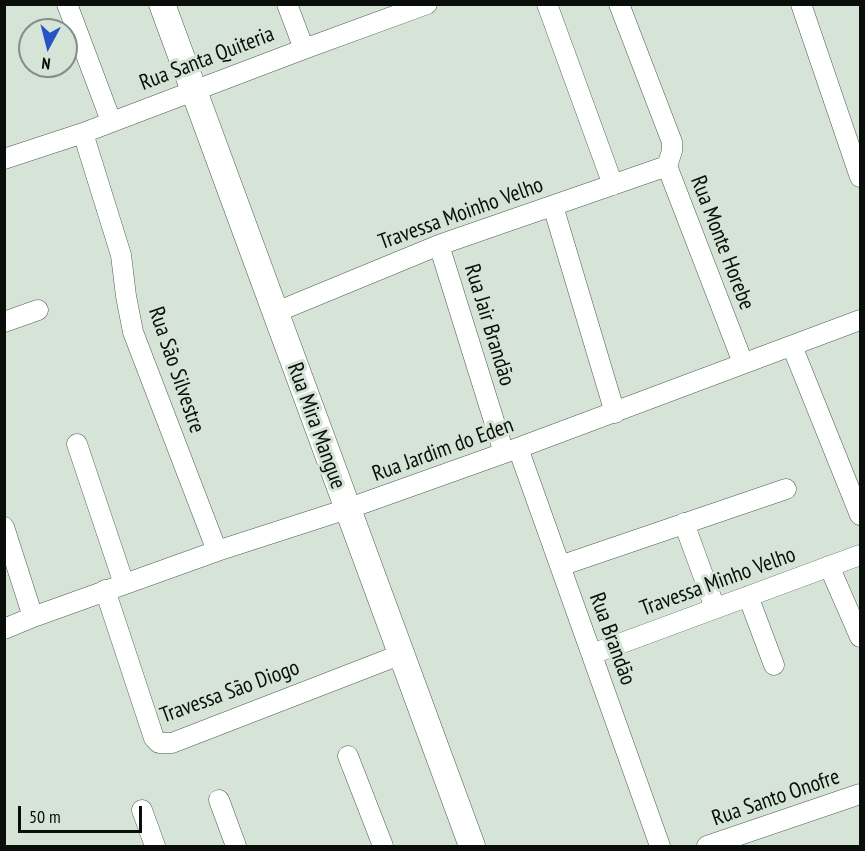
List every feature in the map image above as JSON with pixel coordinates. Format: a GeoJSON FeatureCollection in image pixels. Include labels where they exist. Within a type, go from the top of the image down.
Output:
{"type":"FeatureCollection","features":[{"type":"Feature","properties":{"kind":"main road","name":"Rua Mira Mangue"},"geometry":{"type":"LineString","coordinates":[[162,4],[472,846]]}},
{"type":"Feature","properties":{"kind":"street"},"geometry":{"type":"LineString","coordinates":[[67,4],[111,122]]}},
{"type":"Feature","properties":{"kind":"street"},"geometry":{"type":"LineString","coordinates":[[287,4],[304,49]]}},
{"type":"Feature","properties":{"kind":"street"},"geometry":{"type":"LineString","coordinates":[[548,4],[613,185]]}},
{"type":"Feature","properties":{"kind":"street","name":"Rua Monte Horebe"},"geometry":{"type":"LineString","coordinates":[[619,4],[672,142],[671,159],[667,166],[743,363]]}},
{"type":"Feature","properties":{"kind":"street"},"geometry":{"type":"LineString","coordinates":[[801,4],[861,177]]}},
{"type":"Feature","properties":{"kind":"street","name":"Rua Santa Quiteria"},"geometry":{"type":"LineString","coordinates":[[5,158],[83,133],[417,6]]}},
{"type":"Feature","properties":{"kind":"street","name":"Rua São Silvestre"},"geometry":{"type":"LineString","coordinates":[[83,133],[122,255],[126,296],[133,332],[217,551]]}},
{"type":"Feature","properties":{"kind":"street","name":"Travessa Moinho Velho"},"geometry":{"type":"LineString","coordinates":[[274,313],[439,245],[667,166]]}},
{"type":"Feature","properties":{"kind":"street"},"geometry":{"type":"LineString","coordinates":[[553,206],[615,413]]}},
{"type":"Feature","properties":{"kind":"street","name":"Rua Jair Brandão"},"geometry":{"type":"LineString","coordinates":[[439,245],[511,451]]}},
{"type":"Feature","properties":{"kind":"street"},"geometry":{"type":"LineString","coordinates":[[4,322],[38,310]]}},
{"type":"Feature","properties":{"kind":"street","name":"Rua Jardim do Eden"},"geometry":{"type":"LineString","coordinates":[[4,629],[105,590],[511,451],[861,320]]}},
{"type":"Feature","properties":{"kind":"street"},"geometry":{"type":"LineString","coordinates":[[792,346],[861,515]]}},
{"type":"Feature","properties":{"kind":"street"},"geometry":{"type":"LineString","coordinates":[[77,444],[124,584]]}},
{"type":"Feature","properties":{"kind":"street","name":"Rua Brandão"},"geometry":{"type":"LineString","coordinates":[[511,451],[560,566],[660,846]]}},
{"type":"Feature","properties":{"kind":"street"},"geometry":{"type":"LineString","coordinates":[[560,566],[786,489]]}},
{"type":"Feature","properties":{"kind":"street"},"geometry":{"type":"LineString","coordinates":[[684,523],[715,608]]}},
{"type":"Feature","properties":{"kind":"street"},"geometry":{"type":"LineString","coordinates":[[4,527],[33,616]]}},
{"type":"Feature","properties":{"kind":"street","name":"Travessa Minho Velho"},"geometry":{"type":"LineString","coordinates":[[592,654],[861,555]]}},
{"type":"Feature","properties":{"kind":"street"},"geometry":{"type":"LineString","coordinates":[[829,566],[861,637]]}},
{"type":"Feature","properties":{"kind":"street","name":"Travessa São Diogo"},"geometry":{"type":"LineString","coordinates":[[105,590],[154,738],[159,743],[172,742],[402,654]]}},
{"type":"Feature","properties":{"kind":"street"},"geometry":{"type":"LineString","coordinates":[[748,596],[774,665]]}},
{"type":"Feature","properties":{"kind":"street"},"geometry":{"type":"LineString","coordinates":[[348,756],[382,846]]}},
{"type":"Feature","properties":{"kind":"street","name":"Rua Santo Onofre"},"geometry":{"type":"LineString","coordinates":[[707,846],[861,794]]}},
{"type":"Feature","properties":{"kind":"street"},"geometry":{"type":"LineString","coordinates":[[219,800],[236,846]]}},
{"type":"Feature","properties":{"kind":"street"},"geometry":{"type":"LineString","coordinates":[[142,810],[155,846]]}}]}
